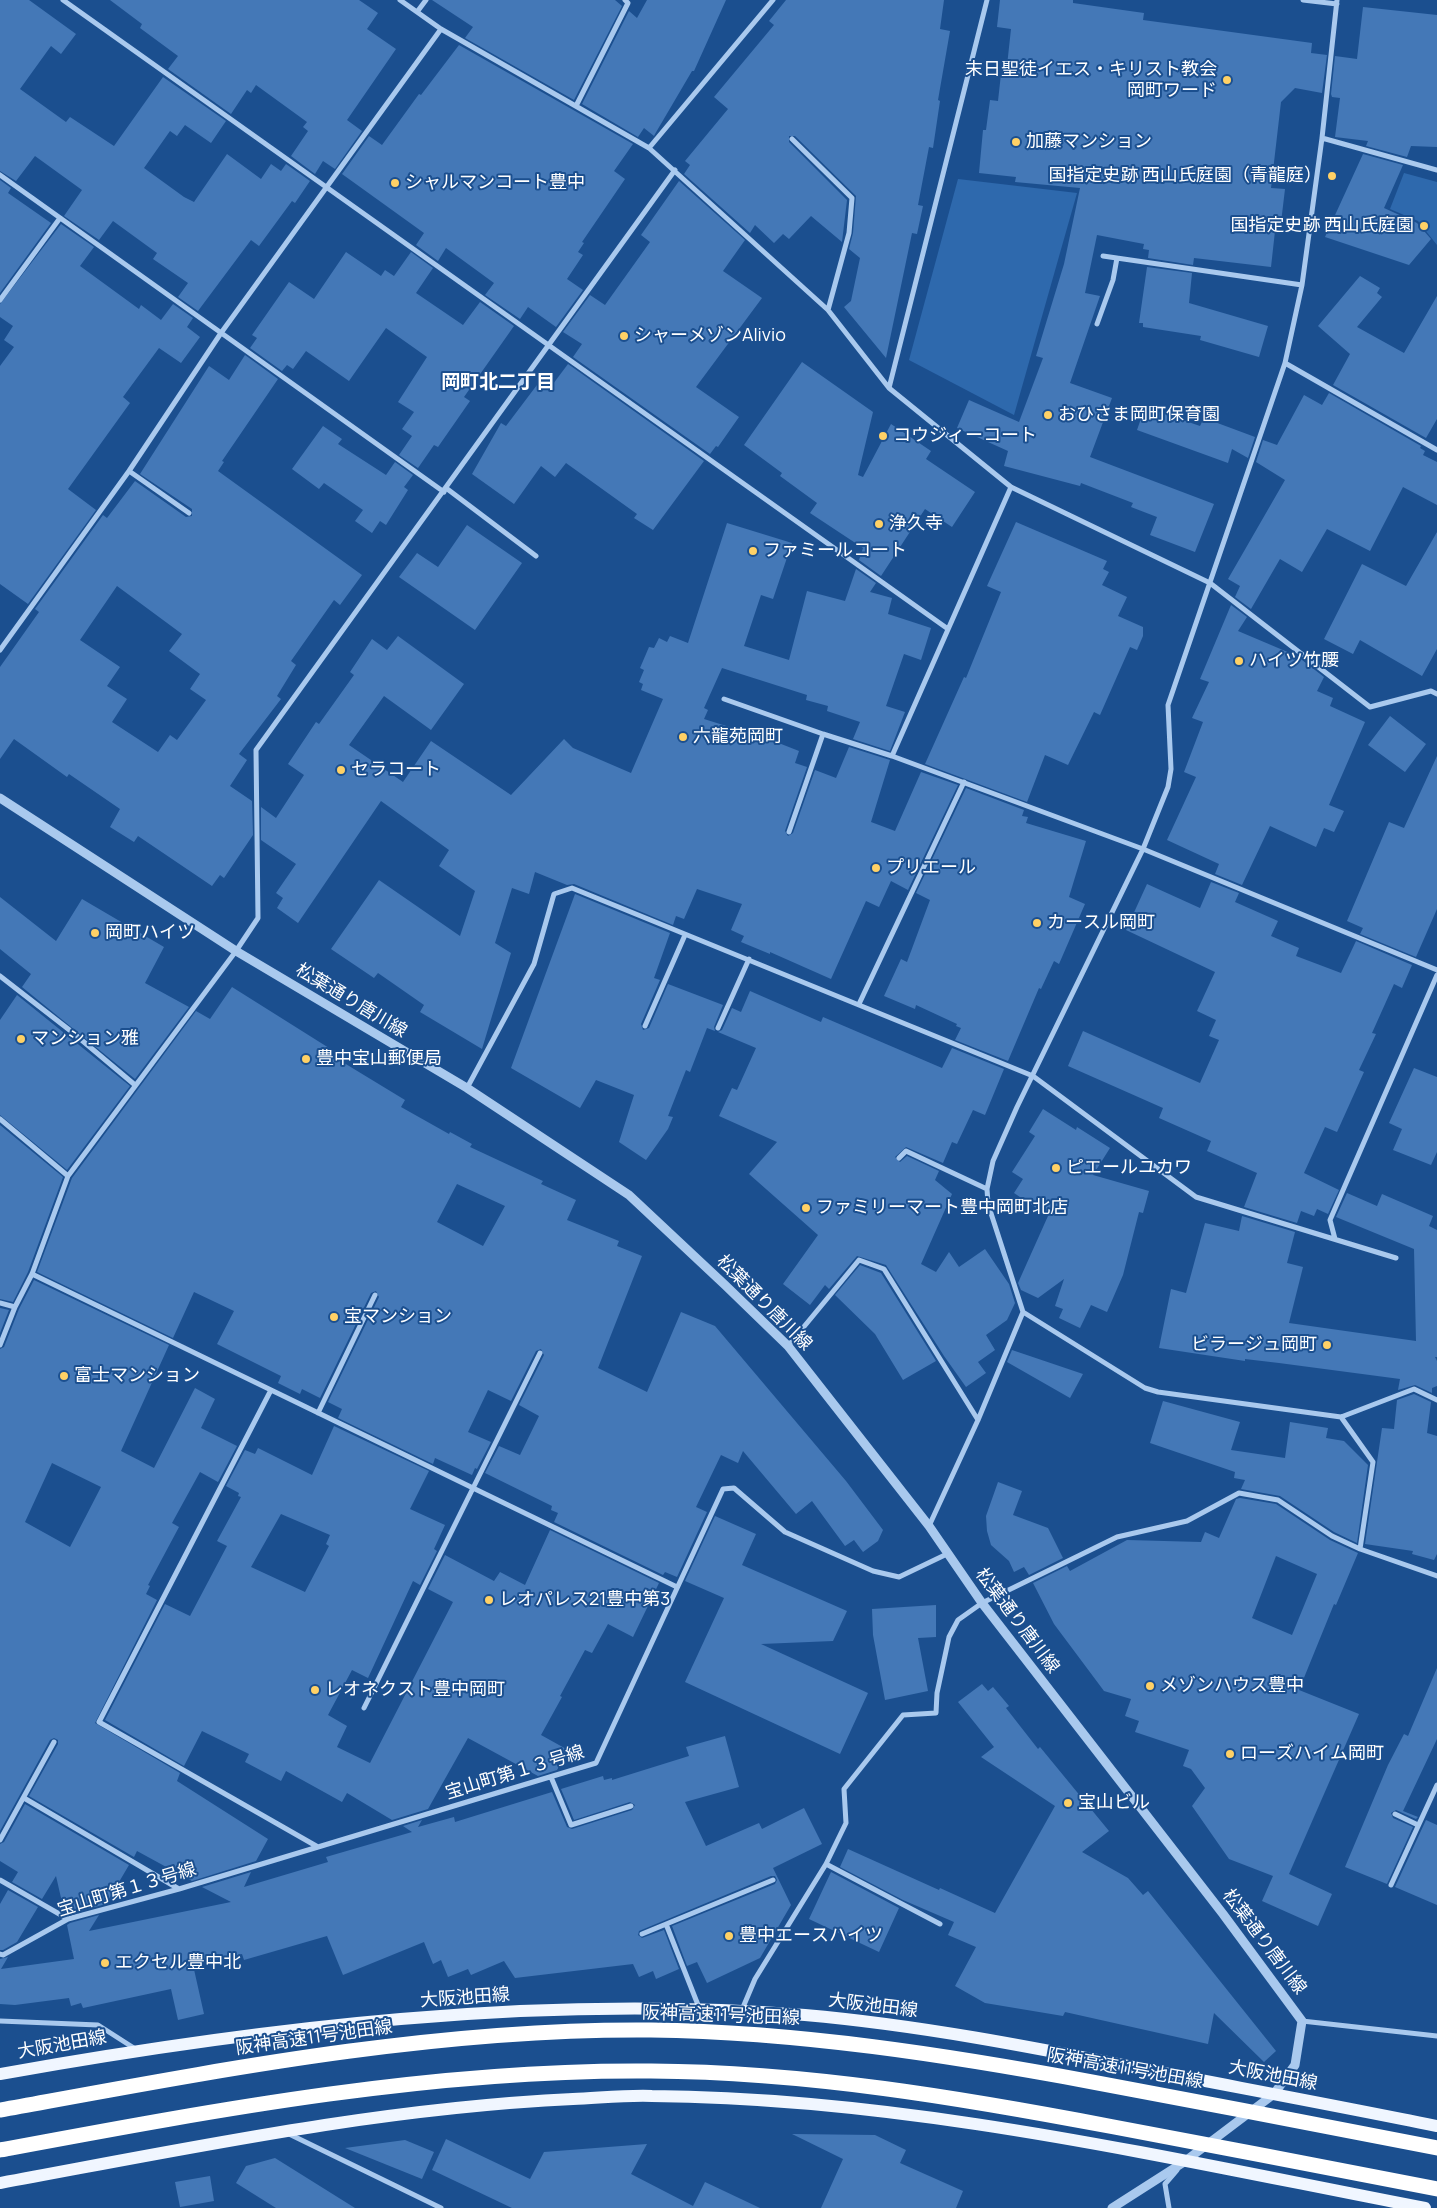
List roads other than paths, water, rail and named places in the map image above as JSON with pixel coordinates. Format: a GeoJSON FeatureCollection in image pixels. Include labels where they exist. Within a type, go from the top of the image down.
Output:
{"type":"FeatureCollection","features":[{"type":"Feature","properties":{"kind":"highway","name":"阪神高速11号池田線"},"geometry":{"type":"LineString","coordinates":[[0,2110],[340,2051],[495,2036],[650,2030],[802,2037],[966,2059],[1437,2148]]}},
{"type":"Feature","properties":{"kind":"highway"},"geometry":{"type":"LineString","coordinates":[[0,2150],[154,2121],[345,2092],[497,2076],[651,2071],[801,2078],[962,2098],[1437,2189]]}},
{"type":"Feature","properties":{"kind":"main road","name":"大阪池田線"},"geometry":{"type":"LineString","coordinates":[[0,2074],[137,2050],[339,2025],[496,2012],[654,2008],[806,2015],[972,2036],[1437,2126]]}},
{"type":"Feature","properties":{"kind":"main road"},"geometry":{"type":"LineString","coordinates":[[0,2183],[380,2115],[495,2103],[651,2096],[800,2102],[956,2120],[1425,2208]]}},
{"type":"Feature","properties":{"kind":"street"},"geometry":{"type":"LineString","coordinates":[[63,0],[948,629]]}},
{"type":"Feature","properties":{"kind":"street"},"geometry":{"type":"LineString","coordinates":[[400,0],[441,29],[649,148],[828,310],[888,388],[1011,487],[1210,583],[1370,707],[1431,691],[1437,694]]}},
{"type":"Feature","properties":{"kind":"street"},"geometry":{"type":"LineString","coordinates":[[417,12],[426,0]]}},
{"type":"Feature","properties":{"kind":"street"},"geometry":{"type":"LineString","coordinates":[[576,106],[628,3],[625,0]]}},
{"type":"Feature","properties":{"kind":"street"},"geometry":{"type":"LineString","coordinates":[[649,148],[773,0]]}},
{"type":"Feature","properties":{"kind":"street"},"geometry":{"type":"LineString","coordinates":[[888,388],[987,0]]}},
{"type":"Feature","properties":{"kind":"street"},"geometry":{"type":"LineString","coordinates":[[1303,0],[1337,2],[1322,138],[1302,285],[1285,363],[1168,705],[1170,769],[1168,787],[1143,849],[992,1162],[987,1189],[988,1204],[1023,1312],[1146,1388],[1158,1392],[1341,1416],[1414,1389],[1437,1400]]}},
{"type":"Feature","properties":{"kind":"street"},"geometry":{"type":"LineString","coordinates":[[0,650],[129,471],[221,333],[441,29]]}},
{"type":"Feature","properties":{"kind":"street"},"geometry":{"type":"LineString","coordinates":[[1322,138],[1437,170]]}},
{"type":"Feature","properties":{"kind":"street"},"geometry":{"type":"LineString","coordinates":[[792,139],[852,198],[850,233],[828,310]]}},
{"type":"Feature","properties":{"kind":"street"},"geometry":{"type":"LineString","coordinates":[[0,1345],[15,1307],[32,1274],[68,1176],[236,951],[258,918],[256,750],[675,170]]}},
{"type":"Feature","properties":{"kind":"street"},"geometry":{"type":"LineString","coordinates":[[0,175],[536,556]]}},
{"type":"Feature","properties":{"kind":"street"},"geometry":{"type":"LineString","coordinates":[[0,300],[60,218]]}},
{"type":"Feature","properties":{"kind":"street"},"geometry":{"type":"LineString","coordinates":[[1103,256],[1302,285]]}},
{"type":"Feature","properties":{"kind":"street"},"geometry":{"type":"LineString","coordinates":[[1097,324],[1113,280],[1117,258]]}},
{"type":"Feature","properties":{"kind":"street"},"geometry":{"type":"LineString","coordinates":[[1285,363],[1437,450]]}},
{"type":"Feature","properties":{"kind":"street"},"geometry":{"type":"LineString","coordinates":[[129,471],[189,512]]}},
{"type":"Feature","properties":{"kind":"street"},"geometry":{"type":"LineString","coordinates":[[892,756],[1011,487]]}},
{"type":"Feature","properties":{"kind":"street"},"geometry":{"type":"LineString","coordinates":[[724,699],[892,756],[1143,849],[1437,970]]}},
{"type":"Feature","properties":{"kind":"street"},"geometry":{"type":"LineString","coordinates":[[789,832],[823,734]]}},
{"type":"Feature","properties":{"kind":"street"},"geometry":{"type":"LineString","coordinates":[[860,1004],[964,782]]}},
{"type":"Feature","properties":{"kind":"street","name":"松葉通り唐川線"},"geometry":{"type":"LineString","coordinates":[[0,798],[236,951],[467,1088],[629,1195],[788,1346],[929,1526],[982,1603],[1223,1914],[1302,2021],[1295,2065],[1274,2094],[1184,2162],[1112,2208]]}},
{"type":"Feature","properties":{"kind":"street"},"geometry":{"type":"LineString","coordinates":[[467,1088],[534,964],[554,894],[572,888],[1033,1076],[1196,1197],[1396,1258]]}},
{"type":"Feature","properties":{"kind":"street"},"geometry":{"type":"LineString","coordinates":[[645,1026],[685,934]]}},
{"type":"Feature","properties":{"kind":"street"},"geometry":{"type":"LineString","coordinates":[[718,1028],[749,960]]}},
{"type":"Feature","properties":{"kind":"street"},"geometry":{"type":"LineString","coordinates":[[1335,1239],[1330,1220],[1437,975]]}},
{"type":"Feature","properties":{"kind":"street"},"geometry":{"type":"LineString","coordinates":[[0,976],[72,1032],[135,1085]]}},
{"type":"Feature","properties":{"kind":"street"},"geometry":{"type":"LineString","coordinates":[[0,1119],[68,1176]]}},
{"type":"Feature","properties":{"kind":"street"},"geometry":{"type":"LineString","coordinates":[[899,1158],[906,1151],[987,1189]]}},
{"type":"Feature","properties":{"kind":"street"},"geometry":{"type":"LineString","coordinates":[[788,1346],[859,1260],[884,1269],[978,1420]]}},
{"type":"Feature","properties":{"kind":"street"},"geometry":{"type":"LineString","coordinates":[[32,1274],[677,1587]]}},
{"type":"Feature","properties":{"kind":"street"},"geometry":{"type":"LineString","coordinates":[[318,1413],[375,1295]]}},
{"type":"Feature","properties":{"kind":"street"},"geometry":{"type":"LineString","coordinates":[[0,1303],[15,1307]]}},
{"type":"Feature","properties":{"kind":"street"},"geometry":{"type":"LineString","coordinates":[[929,1526],[978,1420],[1023,1312]]}},
{"type":"Feature","properties":{"kind":"street"},"geometry":{"type":"LineString","coordinates":[[364,1708],[540,1353]]}},
{"type":"Feature","properties":{"kind":"street"},"geometry":{"type":"LineString","coordinates":[[271,1390],[99,1722],[318,1847]]}},
{"type":"Feature","properties":{"kind":"street"},"geometry":{"type":"LineString","coordinates":[[1341,1416],[1373,1462],[1360,1549]]}},
{"type":"Feature","properties":{"kind":"street","name":"宝山町第１３号線"},"geometry":{"type":"LineString","coordinates":[[0,1954],[4,1955],[68,1919],[179,1889],[596,1763],[723,1489],[734,1488],[785,1532],[873,1571],[898,1577],[947,1554]]}},
{"type":"Feature","properties":{"kind":"street"},"geometry":{"type":"LineString","coordinates":[[740,2012],[755,1979],[826,1864],[846,1823],[844,1789],[904,1715],[936,1713],[937,1693],[949,1637],[958,1620],[982,1603],[1117,1537],[1187,1521],[1239,1493],[1278,1500],[1332,1536],[1360,1549],[1437,1576]]}},
{"type":"Feature","properties":{"kind":"street"},"geometry":{"type":"LineString","coordinates":[[0,1840],[54,1742]]}},
{"type":"Feature","properties":{"kind":"street"},"geometry":{"type":"LineString","coordinates":[[551,1778],[571,1825],[631,1806]]}},
{"type":"Feature","properties":{"kind":"street"},"geometry":{"type":"LineString","coordinates":[[1391,1885],[1437,1785]]}},
{"type":"Feature","properties":{"kind":"street"},"geometry":{"type":"LineString","coordinates":[[24,1798],[179,1889]]}},
{"type":"Feature","properties":{"kind":"street"},"geometry":{"type":"LineString","coordinates":[[1395,1814],[1418,1825]]}},
{"type":"Feature","properties":{"kind":"street"},"geometry":{"type":"LineString","coordinates":[[826,1864],[940,1924]]}},
{"type":"Feature","properties":{"kind":"street"},"geometry":{"type":"LineString","coordinates":[[0,1880],[68,1919]]}},
{"type":"Feature","properties":{"kind":"street"},"geometry":{"type":"LineString","coordinates":[[642,1934],[773,1880]]}},
{"type":"Feature","properties":{"kind":"street"},"geometry":{"type":"LineString","coordinates":[[666,1924],[700,2010]]}},
{"type":"Feature","properties":{"kind":"street"},"geometry":{"type":"LineString","coordinates":[[0,2021],[98,2024],[137,2050]]}},
{"type":"Feature","properties":{"kind":"street"},"geometry":{"type":"LineString","coordinates":[[1302,2021],[1437,2036]]}},
{"type":"Feature","properties":{"kind":"street"},"geometry":{"type":"LineString","coordinates":[[283,2131],[441,2208]]}},
{"type":"Feature","properties":{"kind":"street"},"geometry":{"type":"LineString","coordinates":[[1169,2208],[1165,2184],[1184,2162]]}},
{"type":"Feature","properties":{"kind":"place","name":"末日聖徒イエス・キリスト教会 岡町ワード"},"geometry":{"type":"Point","coordinates":[1227,80]}},
{"type":"Feature","properties":{"kind":"place","name":"加藤マンション"},"geometry":{"type":"Point","coordinates":[1016,142]}},
{"type":"Feature","properties":{"kind":"place","name":"国指定史跡 西山氏庭園（青龍庭）"},"geometry":{"type":"Point","coordinates":[1332,176]}},
{"type":"Feature","properties":{"kind":"place","name":"シャルマンコート豊中"},"geometry":{"type":"Point","coordinates":[395,183]}},
{"type":"Feature","properties":{"kind":"place","name":"国指定史跡 西山氏庭園"},"geometry":{"type":"Point","coordinates":[1424,226]}},
{"type":"Feature","properties":{"kind":"place","name":"シャーメゾンAlivio"},"geometry":{"type":"Point","coordinates":[624,336]}},
{"type":"Feature","properties":{"kind":"place","name":"おひさま岡町保育園"},"geometry":{"type":"Point","coordinates":[1048,415]}},
{"type":"Feature","properties":{"kind":"place","name":"コウジィーコート"},"geometry":{"type":"Point","coordinates":[883,436]}},
{"type":"Feature","properties":{"kind":"place","name":"浄久寺"},"geometry":{"type":"Point","coordinates":[879,524]}},
{"type":"Feature","properties":{"kind":"place","name":"ファミールコート"},"geometry":{"type":"Point","coordinates":[753,551]}},
{"type":"Feature","properties":{"kind":"place","name":"ハイツ竹腰"},"geometry":{"type":"Point","coordinates":[1239,661]}},
{"type":"Feature","properties":{"kind":"place","name":"六龍苑岡町"},"geometry":{"type":"Point","coordinates":[683,737]}},
{"type":"Feature","properties":{"kind":"place","name":"セラコート"},"geometry":{"type":"Point","coordinates":[341,770]}},
{"type":"Feature","properties":{"kind":"place","name":"プリエール"},"geometry":{"type":"Point","coordinates":[876,868]}},
{"type":"Feature","properties":{"kind":"place","name":"カースル岡町"},"geometry":{"type":"Point","coordinates":[1037,923]}},
{"type":"Feature","properties":{"kind":"place","name":"岡町ハイツ"},"geometry":{"type":"Point","coordinates":[95,933]}},
{"type":"Feature","properties":{"kind":"place","name":"マンション雅"},"geometry":{"type":"Point","coordinates":[21,1039]}},
{"type":"Feature","properties":{"kind":"place","name":"豊中宝山郵便局"},"geometry":{"type":"Point","coordinates":[306,1059]}},
{"type":"Feature","properties":{"kind":"place","name":"ピエールユカワ"},"geometry":{"type":"Point","coordinates":[1056,1168]}},
{"type":"Feature","properties":{"kind":"place","name":"ファミリーマート豊中岡町北店"},"geometry":{"type":"Point","coordinates":[806,1208]}},
{"type":"Feature","properties":{"kind":"place","name":"宝マンション"},"geometry":{"type":"Point","coordinates":[334,1317]}},
{"type":"Feature","properties":{"kind":"place","name":"ビラージュ岡町"},"geometry":{"type":"Point","coordinates":[1327,1345]}},
{"type":"Feature","properties":{"kind":"place","name":"富士マンション"},"geometry":{"type":"Point","coordinates":[64,1376]}},
{"type":"Feature","properties":{"kind":"place","name":"レオパレス21豊中第3"},"geometry":{"type":"Point","coordinates":[489,1600]}},
{"type":"Feature","properties":{"kind":"place","name":"メゾンハウス豊中"},"geometry":{"type":"Point","coordinates":[1150,1686]}},
{"type":"Feature","properties":{"kind":"place","name":"レオネクスト豊中岡町"},"geometry":{"type":"Point","coordinates":[315,1690]}},
{"type":"Feature","properties":{"kind":"place","name":"ローズハイム岡町"},"geometry":{"type":"Point","coordinates":[1230,1754]}},
{"type":"Feature","properties":{"kind":"place","name":"宝山ビル"},"geometry":{"type":"Point","coordinates":[1068,1803]}},
{"type":"Feature","properties":{"kind":"place","name":"豊中エースハイツ"},"geometry":{"type":"Point","coordinates":[729,1936]}},
{"type":"Feature","properties":{"kind":"place","name":"エクセル豊中北"},"geometry":{"type":"Point","coordinates":[105,1963]}},
{"type":"Feature","properties":{"kind":"district","name":"岡町北二丁目"},"geometry":{"type":"Point","coordinates":[498,383]}}]}
